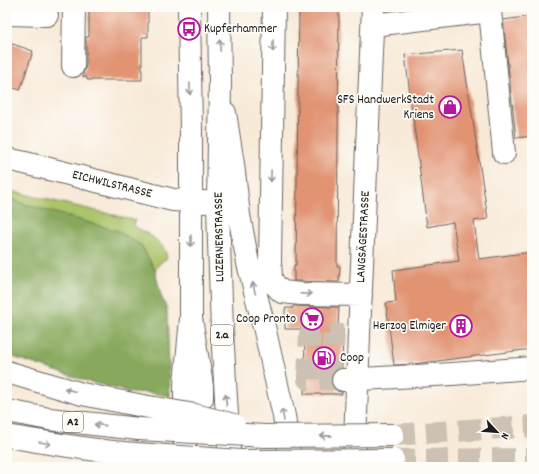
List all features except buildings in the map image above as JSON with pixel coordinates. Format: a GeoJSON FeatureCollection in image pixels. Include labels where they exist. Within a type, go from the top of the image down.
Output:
{"type":"FeatureCollection","features":[{"type":"Feature","properties":{"kind":"main road"},"geometry":{"type":"LineString","coordinates":[[73,66],[74,7]]}},
{"type":"Feature","properties":{"kind":"main road"},"geometry":{"type":"LineString","coordinates":[[185,467],[185,384],[191,318],[191,130],[189,7]]}},
{"type":"Feature","properties":{"kind":"main road","name":"LUZERNERSTRASSE"},"geometry":{"type":"LineString","coordinates":[[219,7],[220,83],[218,202],[222,330],[236,464]]}},
{"type":"Feature","properties":{"kind":"main road"},"geometry":{"type":"LineString","coordinates":[[274,7],[271,278],[274,284],[282,292],[301,294],[361,295]]}},
{"type":"Feature","properties":{"kind":"main road"},"geometry":{"type":"LineString","coordinates":[[373,16],[490,11],[504,153]]}},
{"type":"Feature","properties":{"kind":"main road"},"geometry":{"type":"LineString","coordinates":[[7,14],[46,15]]}},
{"type":"Feature","properties":{"kind":"main road","name":"LANGSÄGESTRASSE"},"geometry":{"type":"LineString","coordinates":[[354,467],[350,380],[351,335],[361,295],[373,16]]}},
{"type":"Feature","properties":{"kind":"main road"},"geometry":{"type":"LineString","coordinates":[[220,83],[234,164],[239,215],[245,249],[284,416],[290,467]]}},
{"type":"Feature","properties":{"kind":"main road","name":"EICHWILSTRASSE"},"geometry":{"type":"LineString","coordinates":[[7,159],[173,200],[218,202]]}},
{"type":"Feature","properties":{"kind":"main road"},"geometry":{"type":"LineString","coordinates":[[191,318],[202,386],[202,398]]}},
{"type":"Feature","properties":{"kind":"main road"},"geometry":{"type":"LineString","coordinates":[[350,380],[532,368]]}},
{"type":"Feature","properties":{"kind":"main road"},"geometry":{"type":"LineString","coordinates":[[7,372],[82,394],[195,415],[265,436]]}},
{"type":"Feature","properties":{"kind":"main road","name":"A2"},"geometry":{"type":"LineString","coordinates":[[7,411],[49,419],[139,429],[265,436],[393,435]]}},
{"type":"Feature","properties":{"kind":"main road","name":"A2"},"geometry":{"type":"LineString","coordinates":[[7,436],[117,453],[236,464],[394,460]]}},
{"type":"Feature","properties":{"kind":"main road"},"geometry":{"type":"LineString","coordinates":[[189,467],[236,464]]}},
{"type":"Feature","properties":{"kind":"green space"},"geometry":{"type":"Polygon","coordinates":[[[7,190],[135,220],[134,226],[155,239],[163,247],[167,258],[160,263],[155,270],[141,245],[11,199],[7,199],[7,190]]]}},
{"type":"Feature","properties":{"kind":"green space"},"geometry":{"type":"Polygon","coordinates":[[[7,199],[118,231],[141,245],[155,270],[161,296],[167,309],[170,396],[144,392],[133,393],[87,381],[7,355],[7,199]]]}},
{"type":"Feature","properties":{"kind":"tunnel"},"geometry":{"type":"LineString","coordinates":[[342,380],[308,379],[310,334],[343,335]]}},
{"type":"Feature","properties":{"kind":"tunnel"},"geometry":{"type":"LineString","coordinates":[[330,380],[334,335]]}},
{"type":"Feature","properties":{"kind":"tunnel"},"geometry":{"type":"LineString","coordinates":[[393,435],[532,426]]}},
{"type":"Feature","properties":{"kind":"tunnel"},"geometry":{"type":"LineString","coordinates":[[393,460],[532,459]]}},
{"type":"Feature","properties":{"kind":"place","name":"Kupferhammer"},"geometry":{"type":"Point","coordinates":[189,29]}},
{"type":"Feature","properties":{"kind":"place","name":"SFS HandwerkStadt Kriens"},"geometry":{"type":"Point","coordinates":[450,107]}},
{"type":"Feature","properties":{"kind":"place","name":"Coop Pronto"},"geometry":{"type":"Point","coordinates":[312,319]}},
{"type":"Feature","properties":{"kind":"place","name":"Herzog Elmiger"},"geometry":{"type":"Point","coordinates":[461,326]}},
{"type":"Feature","properties":{"kind":"place","name":"Coop"},"geometry":{"type":"Point","coordinates":[324,358]}}]}
